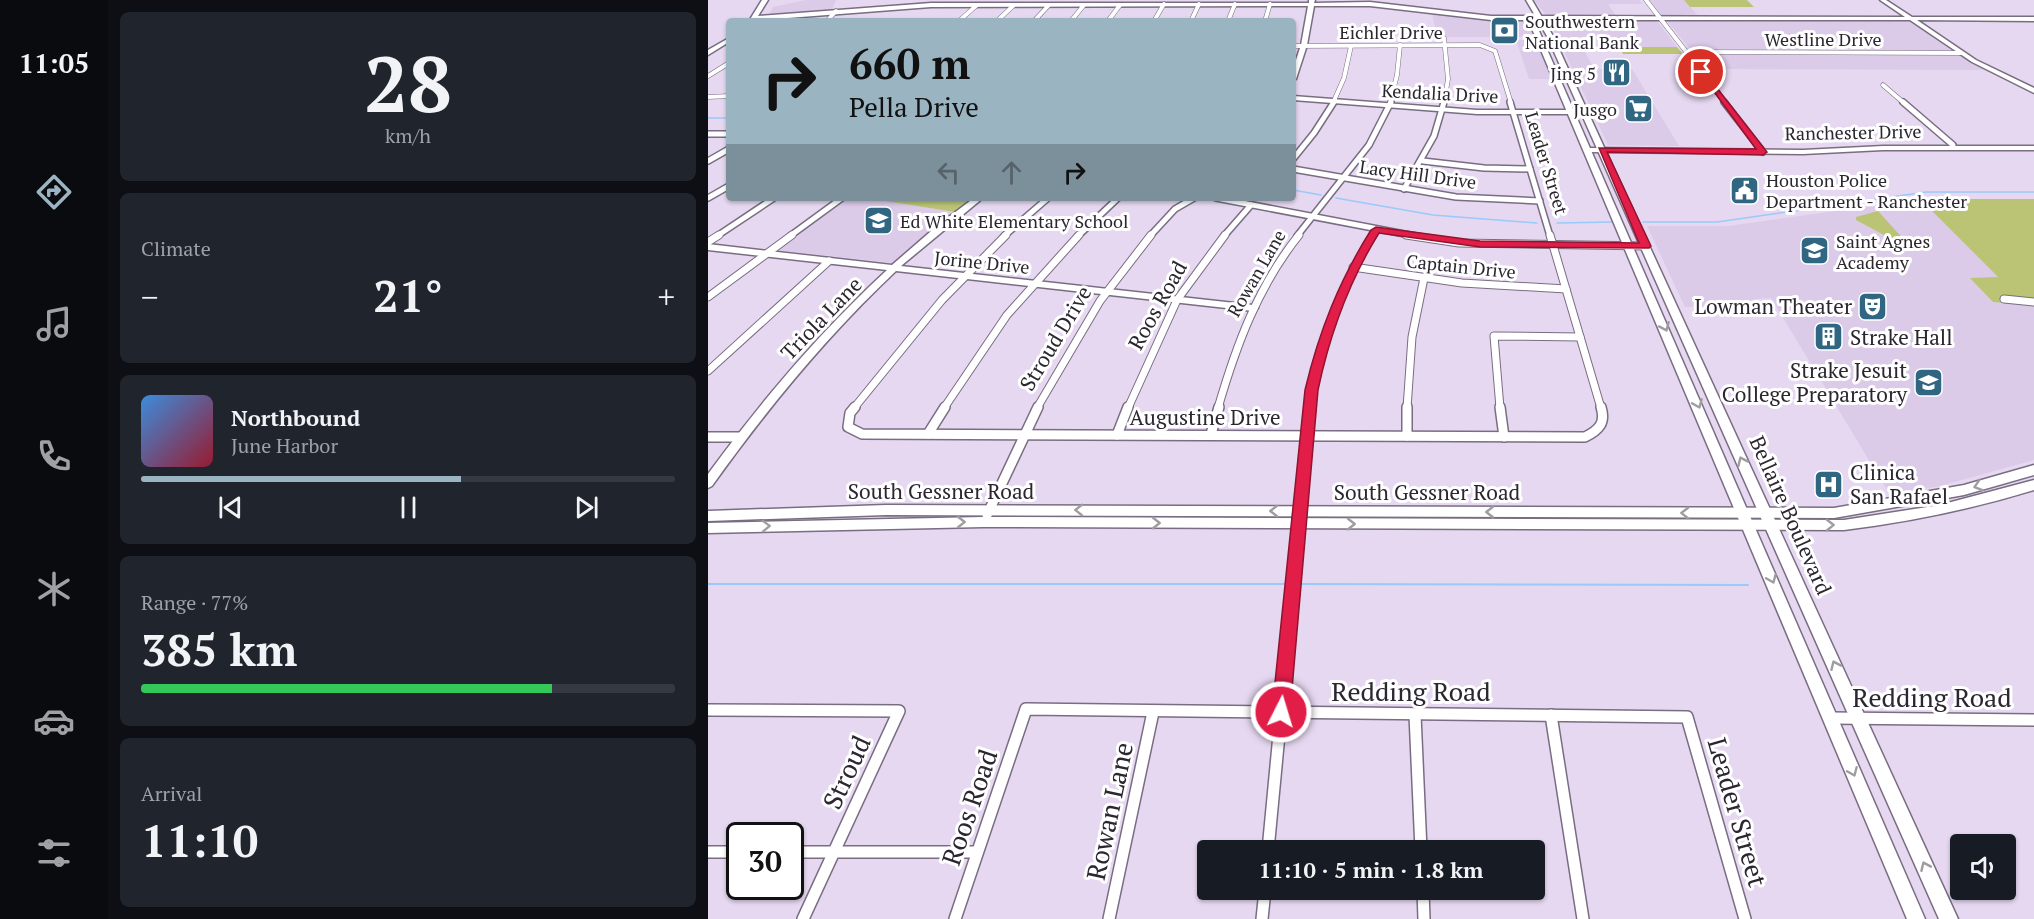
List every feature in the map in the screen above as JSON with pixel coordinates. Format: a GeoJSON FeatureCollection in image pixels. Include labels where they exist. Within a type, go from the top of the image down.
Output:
{"type":"FeatureCollection","features":[{"type":"Feature","properties":{"kind":"street","name":"Bellaire Boulevard"},"geometry":{"type":"LineString","coordinates":[[1521,0],[1542,38],[1916,919]]}},
{"type":"Feature","properties":{"kind":"street","name":"Bellaire Boulevard"},"geometry":{"type":"LineString","coordinates":[[1529,0],[1569,76],[1949,919]]}},
{"type":"Feature","properties":{"kind":"street"},"geometry":{"type":"LineString","coordinates":[[1646,0],[1761,150]]}},
{"type":"Feature","properties":{"kind":"street"},"geometry":{"type":"LineString","coordinates":[[1883,0],[1960,53],[2034,91]]}},
{"type":"Feature","properties":{"kind":"street"},"geometry":{"type":"LineString","coordinates":[[756,18],[761,6],[769,2]]}},
{"type":"Feature","properties":{"kind":"street"},"geometry":{"type":"LineString","coordinates":[[757,18],[769,2]]}},
{"type":"Feature","properties":{"kind":"street"},"geometry":{"type":"LineString","coordinates":[[766,18],[836,11],[977,5],[1104,2],[1120,4],[1270,4],[1311,2],[1390,5],[1479,17],[2034,19]]}},
{"type":"Feature","properties":{"kind":"street"},"geometry":{"type":"LineString","coordinates":[[1296,70],[1304,45],[1311,2]]}},
{"type":"Feature","properties":{"kind":"street"},"geometry":{"type":"LineString","coordinates":[[1037,18],[1049,4]]}},
{"type":"Feature","properties":{"kind":"street"},"geometry":{"type":"LineString","coordinates":[[1073,18],[1084,4]]}},
{"type":"Feature","properties":{"kind":"street"},"geometry":{"type":"LineString","coordinates":[[1110,18],[1120,4]]}},
{"type":"Feature","properties":{"kind":"street"},"geometry":{"type":"LineString","coordinates":[[1156,18],[1164,4]]}},
{"type":"Feature","properties":{"kind":"street"},"geometry":{"type":"LineString","coordinates":[[1192,18],[1199,4]]}},
{"type":"Feature","properties":{"kind":"street"},"geometry":{"type":"LineString","coordinates":[[1229,18],[1234,4]]}},
{"type":"Feature","properties":{"kind":"street"},"geometry":{"type":"LineString","coordinates":[[1266,18],[1270,4]]}},
{"type":"Feature","properties":{"kind":"street"},"geometry":{"type":"LineString","coordinates":[[962,18],[977,5]]}},
{"type":"Feature","properties":{"kind":"street"},"geometry":{"type":"LineString","coordinates":[[1000,18],[1014,5]]}},
{"type":"Feature","properties":{"kind":"street"},"geometry":{"type":"LineString","coordinates":[[830,18],[836,11]]}},
{"type":"Feature","properties":{"kind":"street"},"geometry":{"type":"LineString","coordinates":[[1404,189],[1422,160],[1444,110],[1448,93],[1444,38]]}},
{"type":"Feature","properties":{"kind":"street"},"geometry":{"type":"LineString","coordinates":[[1542,38],[1551,38]]}},
{"type":"Feature","properties":{"kind":"street"},"geometry":{"type":"LineString","coordinates":[[709,54],[726,42]]}},
{"type":"Feature","properties":{"kind":"street"},"geometry":{"type":"LineString","coordinates":[[1296,156],[1312,137],[1336,101],[1346,76],[1352,45]]}},
{"type":"Feature","properties":{"kind":"street","name":"Rowan Lane"},"geometry":{"type":"LineString","coordinates":[[1211,435],[1231,362],[1253,308],[1281,258],[1369,145],[1390,105],[1396,83],[1400,45]]}},
{"type":"Feature","properties":{"kind":"street"},"geometry":{"type":"LineString","coordinates":[[709,54],[726,46]]}},
{"type":"Feature","properties":{"kind":"street","name":"Eichler Drive"},"geometry":{"type":"LineString","coordinates":[[1296,46],[1488,47]]}},
{"type":"Feature","properties":{"kind":"street","name":"Leader Street"},"geometry":{"type":"LineString","coordinates":[[1488,47],[1495,51],[1603,414],[1603,424],[1599,430]]}},
{"type":"Feature","properties":{"kind":"street","name":"Westline Drive"},"geometry":{"type":"LineString","coordinates":[[1686,52],[1960,53]]}},
{"type":"Feature","properties":{"kind":"street"},"geometry":{"type":"LineString","coordinates":[[1550,60],[1561,74],[1569,76]]}},
{"type":"Feature","properties":{"kind":"street"},"geometry":{"type":"LineString","coordinates":[[708,76],[726,65]]}},
{"type":"Feature","properties":{"kind":"street"},"geometry":{"type":"LineString","coordinates":[[1557,77],[1564,79],[1573,87]]}},
{"type":"Feature","properties":{"kind":"street"},"geometry":{"type":"LineString","coordinates":[[1883,85],[1953,145]]}},
{"type":"Feature","properties":{"kind":"street"},"geometry":{"type":"LineString","coordinates":[[708,97],[726,96]]}},
{"type":"Feature","properties":{"kind":"street","name":"Kendalia Drive"},"geometry":{"type":"LineString","coordinates":[[1296,98],[1444,110],[1585,112]]}},
{"type":"Feature","properties":{"kind":"street"},"geometry":{"type":"LineString","coordinates":[[708,134],[726,134]]}},
{"type":"Feature","properties":{"kind":"street","name":"Ranchester Drive"},"geometry":{"type":"LineString","coordinates":[[1895,146],[2033,147]]}},
{"type":"Feature","properties":{"kind":"street","name":"Ranchester Drive"},"geometry":{"type":"LineString","coordinates":[[1588,150],[1823,150],[1895,146],[1972,146]]}},
{"type":"Feature","properties":{"kind":"street"},"geometry":{"type":"LineString","coordinates":[[708,161],[726,151]]}},
{"type":"Feature","properties":{"kind":"street"},"geometry":{"type":"LineString","coordinates":[[1422,160],[1484,168],[1530,169]]}},
{"type":"Feature","properties":{"kind":"street","name":"Lacy Hill Drive"},"geometry":{"type":"LineString","coordinates":[[1296,170],[1456,197],[1540,201]]}},
{"type":"Feature","properties":{"kind":"street"},"geometry":{"type":"LineString","coordinates":[[708,198],[726,188]]}},
{"type":"Feature","properties":{"kind":"street"},"geometry":{"type":"LineString","coordinates":[[708,242],[770,201]]}},
{"type":"Feature","properties":{"kind":"street"},"geometry":{"type":"LineString","coordinates":[[708,297],[838,201]]}},
{"type":"Feature","properties":{"kind":"street","name":"Triola Lane"},"geometry":{"type":"LineString","coordinates":[[708,483],[739,437],[795,369],[895,268],[975,201]]}},
{"type":"Feature","properties":{"kind":"street"},"geometry":{"type":"LineString","coordinates":[[963,276],[1045,201]]}},
{"type":"Feature","properties":{"kind":"street"},"geometry":{"type":"LineString","coordinates":[[928,434],[992,335],[1033,284],[1086,227],[1115,201]]}},
{"type":"Feature","properties":{"kind":"street","name":"Stroud Drive"},"geometry":{"type":"LineString","coordinates":[[986,516],[1061,359],[1105,292],[1154,231],[1181,204],[1188,201]]}},
{"type":"Feature","properties":{"kind":"street"},"geometry":{"type":"LineString","coordinates":[[1231,201],[1376,230],[1459,243],[1646,246]]}},
{"type":"Feature","properties":{"kind":"street","name":"Roos Road"},"geometry":{"type":"LineString","coordinates":[[1117,435],[1149,355],[1178,300],[1215,246],[1251,205]]}},
{"type":"Feature","properties":{"kind":"street"},"geometry":{"type":"LineString","coordinates":[[1269,840],[1312,390],[1322,342],[1353,267],[1376,230]]}},
{"type":"Feature","properties":{"kind":"street","name":"Jorine Drive"},"geometry":{"type":"LineString","coordinates":[[708,247],[1253,308]]}},
{"type":"Feature","properties":{"kind":"street"},"geometry":{"type":"LineString","coordinates":[[708,371],[781,302],[829,261]]}},
{"type":"Feature","properties":{"kind":"street","name":"Captain Drive"},"geometry":{"type":"LineString","coordinates":[[1353,267],[1424,278],[1516,288],[1566,289]]}},
{"type":"Feature","properties":{"kind":"street","name":"Augustine Drive"},"geometry":{"type":"LineString","coordinates":[[963,276],[909,336],[856,405],[850,413],[848,427],[862,434],[1504,437],[1585,437],[1599,430]]}},
{"type":"Feature","properties":{"kind":"street"},"geometry":{"type":"LineString","coordinates":[[1407,436],[1408,358],[1413,322],[1424,278]]}},
{"type":"Feature","properties":{"kind":"street"},"geometry":{"type":"LineString","coordinates":[[2004,295],[2034,302]]}},
{"type":"Feature","properties":{"kind":"street"},"geometry":{"type":"LineString","coordinates":[[1654,303],[1671,303]]}},
{"type":"Feature","properties":{"kind":"street"},"geometry":{"type":"LineString","coordinates":[[1504,437],[1494,336],[1580,337]]}},
{"type":"Feature","properties":{"kind":"street"},"geometry":{"type":"LineString","coordinates":[[1686,376],[1704,376]]}},
{"type":"Feature","properties":{"kind":"street"},"geometry":{"type":"LineString","coordinates":[[708,437],[739,437]]}},
{"type":"Feature","properties":{"kind":"street","name":"South Gessner Road"},"geometry":{"type":"LineString","coordinates":[[1769,520],[1893,504],[1965,490],[2034,470]]}},
{"type":"Feature","properties":{"kind":"street","name":"South Gessner Road"},"geometry":{"type":"LineString","coordinates":[[708,516],[837,511],[986,516],[1769,520],[1844,525],[1905,518],[1971,505],[2034,485]]}},
{"type":"Feature","properties":{"kind":"street"},"geometry":{"type":"LineString","coordinates":[[1893,504],[1905,518]]}},
{"type":"Feature","properties":{"kind":"street"},"geometry":{"type":"LineString","coordinates":[[831,524],[837,511]]}},
{"type":"Feature","properties":{"kind":"street","name":"South Gessner Road"},"geometry":{"type":"LineString","coordinates":[[708,528],[986,516]]}},
{"type":"Feature","properties":{"kind":"street","name":"Roos Road"},"geometry":{"type":"LineString","coordinates":[[955,919],[1026,709]]}},
{"type":"Feature","properties":{"kind":"street","name":"Redding Road"},"geometry":{"type":"LineString","coordinates":[[1026,709],[1687,717]]}},
{"type":"Feature","properties":{"kind":"street","name":"Stroud"},"geometry":{"type":"LineString","coordinates":[[708,710],[899,711],[834,852]]}},
{"type":"Feature","properties":{"kind":"street","name":"Rowan Lane"},"geometry":{"type":"LineString","coordinates":[[1110,919],[1153,712]]}},
{"type":"Feature","properties":{"kind":"street"},"geometry":{"type":"LineString","coordinates":[[1415,715],[1421,840]]}},
{"type":"Feature","properties":{"kind":"street"},"geometry":{"type":"LineString","coordinates":[[1551,715],[1583,919]]}},
{"type":"Feature","properties":{"kind":"street","name":"Leader Street"},"geometry":{"type":"LineString","coordinates":[[1687,717],[1745,919]]}},
{"type":"Feature","properties":{"kind":"street","name":"Redding Road"},"geometry":{"type":"LineString","coordinates":[[1830,718],[2034,720]]}},
{"type":"Feature","properties":{"kind":"street"},"geometry":{"type":"LineString","coordinates":[[708,852],[726,852]]}},
{"type":"Feature","properties":{"kind":"street"},"geometry":{"type":"LineString","coordinates":[[804,852],[977,852]]}},
{"type":"Feature","properties":{"kind":"street"},"geometry":{"type":"LineString","coordinates":[[804,919],[834,852]]}},
{"type":"Feature","properties":{"kind":"street"},"geometry":{"type":"LineString","coordinates":[[1262,919],[1264,900]]}},
{"type":"Feature","properties":{"kind":"street"},"geometry":{"type":"LineString","coordinates":[[1423,900],[1424,919]]}},
{"type":"Feature","properties":{"kind":"shaded area"},"geometry":{"type":"Polygon","coordinates":[[[806,0],[836,0],[832,9],[769,15],[773,7],[806,0]]]}},
{"type":"Feature","properties":{"kind":"shaded area"},"geometry":{"type":"Polygon","coordinates":[[[1534,0],[1639,0],[1642,4],[1608,4],[1616,16],[1547,16],[1534,0]]]}},
{"type":"Feature","properties":{"kind":"shaded area"},"geometry":{"type":"Polygon","coordinates":[[[1650,0],[1684,0],[1699,17],[1662,16],[1650,0]]]}},
{"type":"Feature","properties":{"kind":"shaded area"},"geometry":{"type":"Polygon","coordinates":[[[1432,13],[1526,20],[1533,37],[1437,37],[1432,13]]]}},
{"type":"Feature","properties":{"kind":"shaded area"},"geometry":{"type":"Polygon","coordinates":[[[1692,19],[1908,20],[1952,51],[1849,50],[1830,34],[1803,34],[1820,50],[1690,49],[1667,21],[1692,19]]]}},
{"type":"Feature","properties":{"kind":"shaded area"},"geometry":{"type":"Polygon","coordinates":[[[1550,21],[1657,21],[1677,47],[1636,47],[1630,37],[1577,37],[1594,69],[1632,69],[1679,146],[1608,145],[1550,21]]]}},
{"type":"Feature","properties":{"kind":"shaded area"},"geometry":{"type":"Polygon","coordinates":[[[1516,40],[1536,40],[1552,79],[1529,79],[1516,40]]]}},
{"type":"Feature","properties":{"kind":"shaded area"},"geometry":{"type":"Polygon","coordinates":[[[1693,54],[1958,54],[1984,70],[1705,69],[1693,54]]]}},
{"type":"Feature","properties":{"kind":"shaded area","name":"Strake Jesuit College Preparatory"},"geometry":{"type":"Polygon","coordinates":[[[1920,199],[1999,278],[1971,278],[2019,302],[2034,305],[2034,460],[1940,486],[1890,495],[1771,298],[1732,305],[1685,307],[1647,226],[1728,226],[1920,199]]]}},
{"type":"Feature","properties":{"kind":"shaded area","name":"Ed White Elementary School"},"geometry":{"type":"Polygon","coordinates":[[[845,201],[885,201],[955,212],[894,263],[777,250],[845,201]]]}},
{"type":"Feature","properties":{"kind":"green space"},"geometry":{"type":"Polygon","coordinates":[[[1684,0],[1747,0],[1754,7],[1690,7],[1684,0]]]}},
{"type":"Feature","properties":{"kind":"green space"},"geometry":{"type":"Polygon","coordinates":[[[1612,37],[1630,37],[1637,47],[1677,47],[1683,54],[1623,54],[1612,37]]]}},
{"type":"Feature","properties":{"kind":"green space"},"geometry":{"type":"Polygon","coordinates":[[[1920,199],[2034,199],[2034,305],[1993,302],[1970,278],[1998,277],[1920,199]]]}},
{"type":"Feature","properties":{"kind":"green space"},"geometry":{"type":"Polygon","coordinates":[[[885,201],[969,201],[955,212],[885,201]]]}},
{"type":"Feature","properties":{"kind":"green space"},"geometry":{"type":"Polygon","coordinates":[[[1878,211],[1906,242],[1897,242],[1856,220],[1856,217],[1878,211]]]}},
{"type":"Feature","properties":{"kind":"waterway"},"geometry":{"type":"LineString","coordinates":[[708,118],[726,118]]}},
{"type":"Feature","properties":{"kind":"waterway"},"geometry":{"type":"LineString","coordinates":[[1296,191],[1321,195]]}},
{"type":"Feature","properties":{"kind":"waterway"},"geometry":{"type":"LineString","coordinates":[[1643,222],[1717,222],[1926,192],[2034,192]]}},
{"type":"Feature","properties":{"kind":"waterway"},"geometry":{"type":"LineString","coordinates":[[1336,198],[1433,215],[1537,223]]}},
{"type":"Feature","properties":{"kind":"waterway"},"geometry":{"type":"LineString","coordinates":[[1557,223],[1613,222]]}},
{"type":"Feature","properties":{"kind":"waterway"},"geometry":{"type":"LineString","coordinates":[[708,584],[1289,584]]}},
{"type":"Feature","properties":{"kind":"waterway"},"geometry":{"type":"LineString","coordinates":[[1295,584],[1748,585]]}},
{"type":"Feature","properties":{"kind":"place","name":"Southwestern National Bank"},"geometry":{"type":"Point","coordinates":[1504,31]}},
{"type":"Feature","properties":{"kind":"place","name":"Jing 5"},"geometry":{"type":"Point","coordinates":[1617,73]}},
{"type":"Feature","properties":{"kind":"place","name":"Jusgo"},"geometry":{"type":"Point","coordinates":[1638,109]}},
{"type":"Feature","properties":{"kind":"place","name":"Houston Police Department - Ranchester"},"geometry":{"type":"Point","coordinates":[1745,190]}},
{"type":"Feature","properties":{"kind":"place","name":"Ed White Elementary School"},"geometry":{"type":"Point","coordinates":[879,221]}},
{"type":"Feature","properties":{"kind":"place","name":"Saint Agnes Academy"},"geometry":{"type":"Point","coordinates":[1815,251]}},
{"type":"Feature","properties":{"kind":"place","name":"Lowman Theater"},"geometry":{"type":"Point","coordinates":[1873,306]}},
{"type":"Feature","properties":{"kind":"place","name":"Strake Hall"},"geometry":{"type":"Point","coordinates":[1829,337]}},
{"type":"Feature","properties":{"kind":"place","name":"Strake Jesuit College Preparatory"},"geometry":{"type":"Point","coordinates":[1928,382]}},
{"type":"Feature","properties":{"kind":"place","name":"Clinica San Rafael"},"geometry":{"type":"Point","coordinates":[1829,484]}},
{"type":"Feature","properties":{"kind":"route"},"geometry":{"type":"LineString","coordinates":[[1281,712],[1297,524],[1317,362],[1338,298],[1353,267],[1376,230],[1459,243],[1646,246],[1602,150],[1763,152],[1701,72]]}}]}
